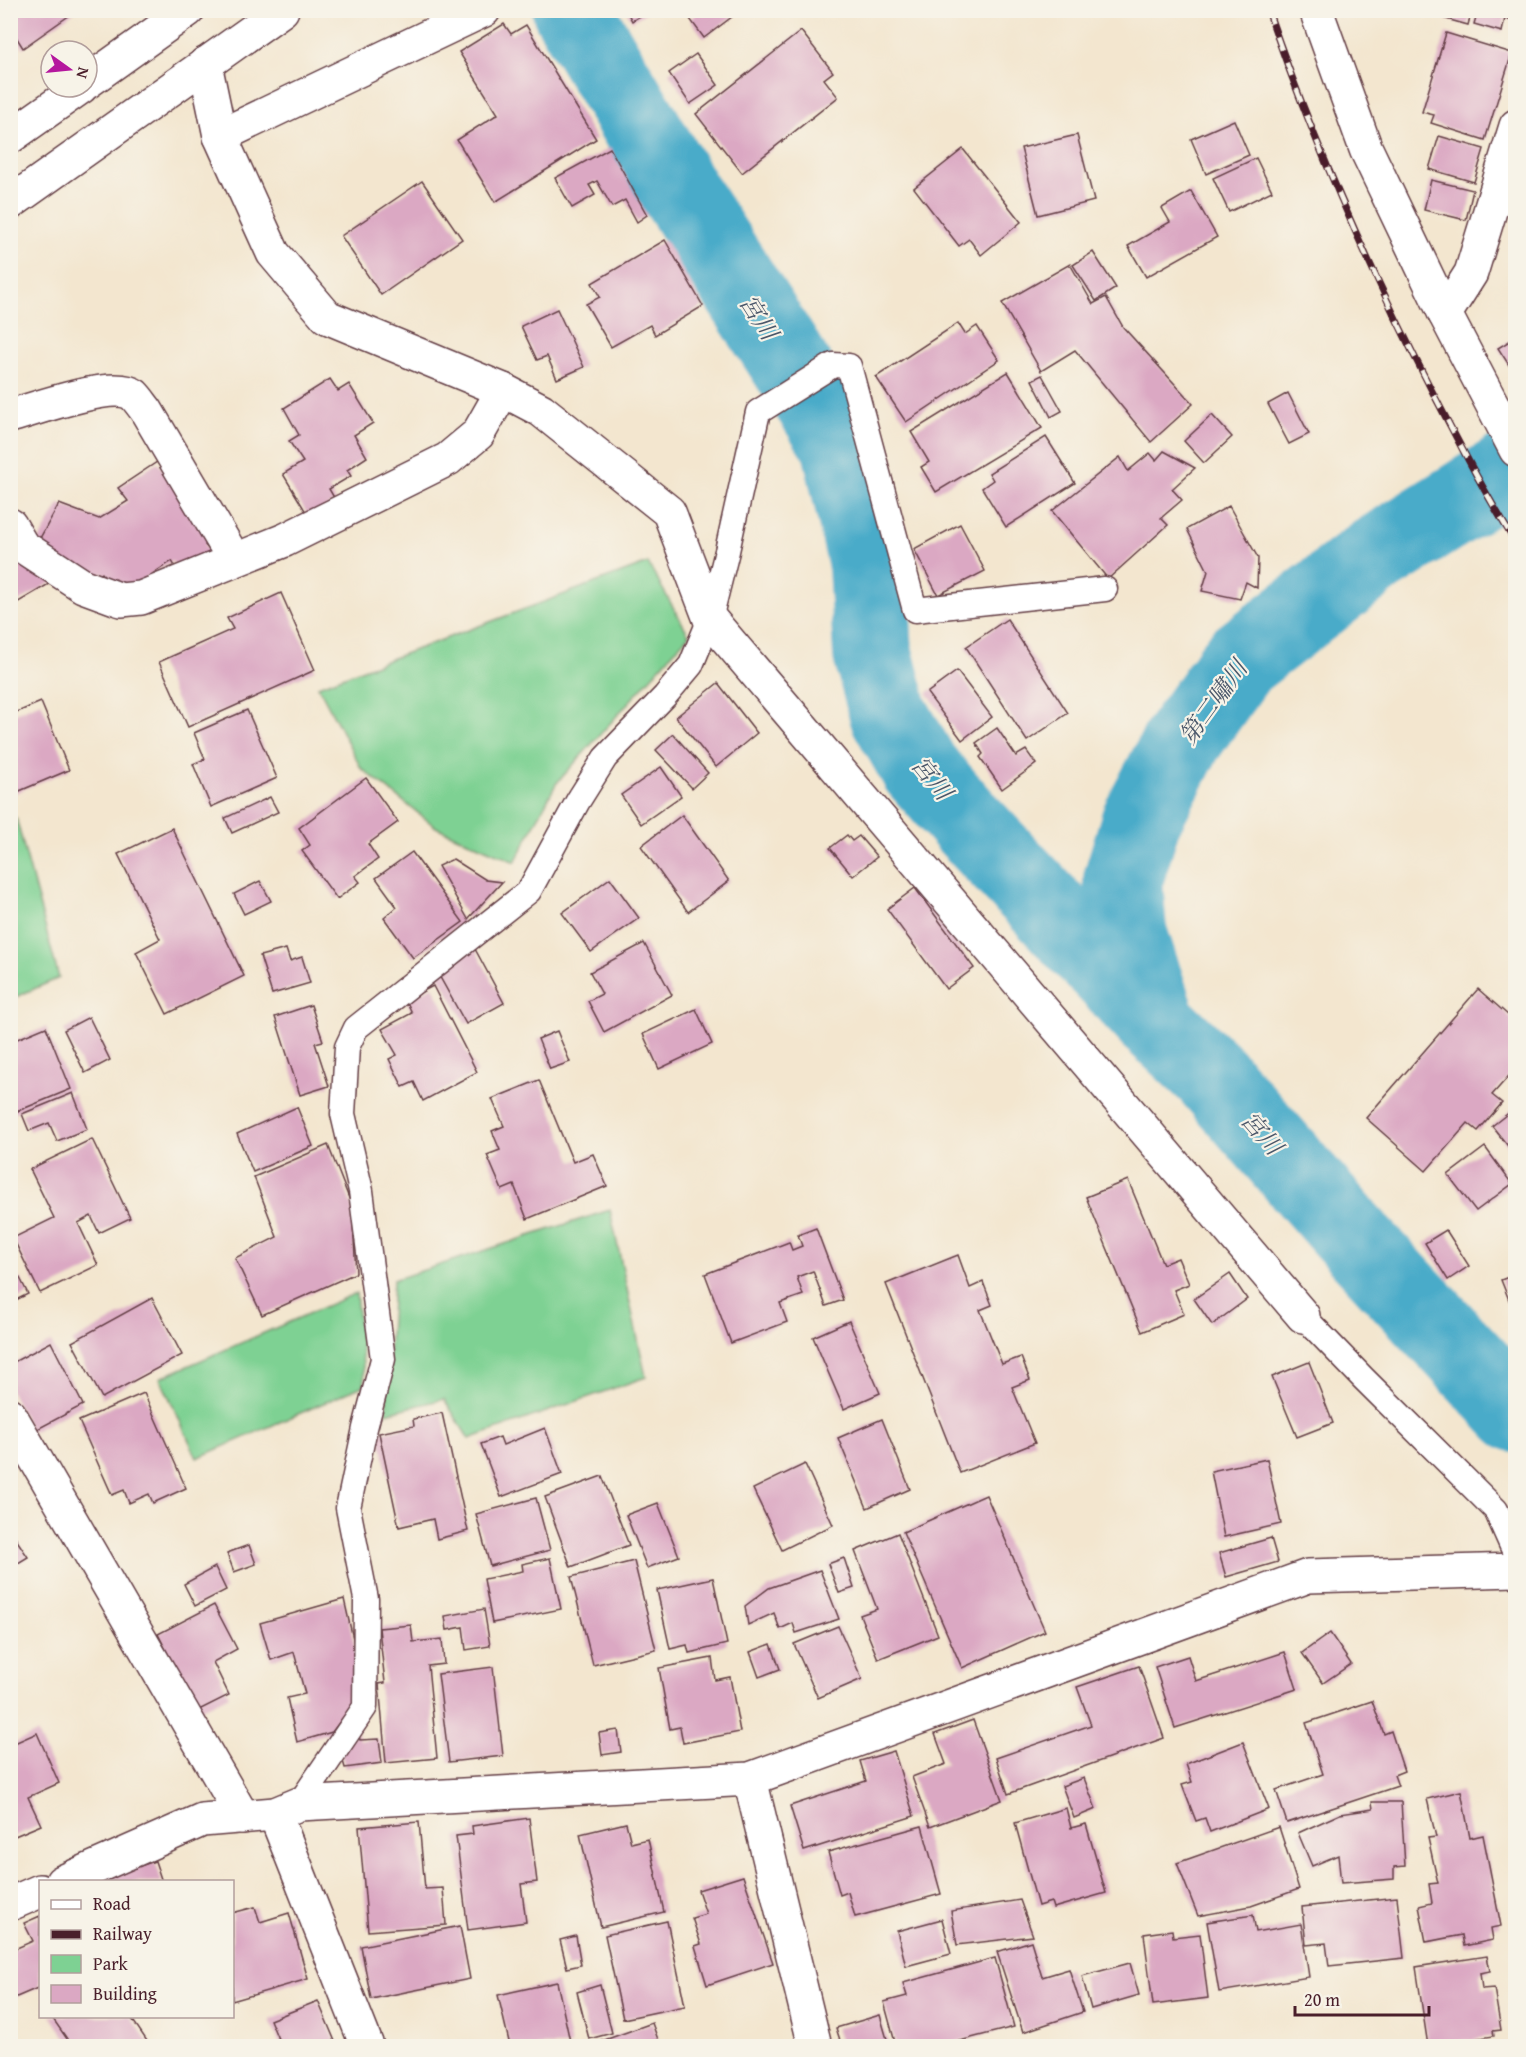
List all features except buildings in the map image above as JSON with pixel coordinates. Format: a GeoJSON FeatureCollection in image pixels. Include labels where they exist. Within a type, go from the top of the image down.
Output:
{"type":"FeatureCollection","features":[{"type":"Feature","properties":{"kind":"street"},"geometry":{"type":"LineString","coordinates":[[10,202],[282,10]]}},
{"type":"Feature","properties":{"kind":"street"},"geometry":{"type":"LineString","coordinates":[[220,136],[484,10]]}},
{"type":"Feature","properties":{"kind":"street"},"geometry":{"type":"LineString","coordinates":[[1316,10],[1366,149],[1445,314],[1513,441]]}},
{"type":"Feature","properties":{"kind":"street"},"geometry":{"type":"LineString","coordinates":[[99,73],[187,11],[205,64],[220,136],[273,253],[327,316],[503,390],[541,410],[669,512],[710,619],[1303,1316]]}},
{"type":"Feature","properties":{"kind":"street"},"geometry":{"type":"LineString","coordinates":[[10,137],[64,99]]}},
{"type":"Feature","properties":{"kind":"street"},"geometry":{"type":"LineString","coordinates":[[1445,314],[1471,273],[1515,126]]}},
{"type":"Feature","properties":{"kind":"street"},"geometry":{"type":"LineString","coordinates":[[10,416],[86,394],[118,390],[133,394],[146,410],[234,560]]}},
{"type":"Feature","properties":{"kind":"street"},"geometry":{"type":"LineString","coordinates":[[10,525],[21,546],[82,586],[121,600],[141,598],[285,540],[448,459],[478,434],[503,390]]}},
{"type":"Feature","properties":{"kind":"street"},"geometry":{"type":"LineString","coordinates":[[10,1415],[243,1817]]}},
{"type":"Feature","properties":{"kind":"street"},"geometry":{"type":"LineString","coordinates":[[64,1880],[202,1820],[243,1817],[287,1809],[750,1779],[1308,1576],[1515,1570]]}},
{"type":"Feature","properties":{"kind":"street"},"geometry":{"type":"LineString","coordinates":[[750,1779],[815,2046]]}},
{"type":"Feature","properties":{"kind":"street"},"geometry":{"type":"LineString","coordinates":[[287,1809],[367,2046]]}},
{"type":"Feature","properties":{"kind":"street"},"geometry":{"type":"LineString","coordinates":[[10,1904],[39,1891]]}},
{"type":"Feature","properties":{"kind":"lane"},"geometry":{"type":"LineString","coordinates":[[287,1809],[365,1707],[366,1599],[348,1508],[383,1359],[361,1191],[343,1114],[347,1047],[356,1028],[529,891],[578,801],[605,758],[665,696],[691,665],[710,619],[758,412],[833,365],[849,366],[915,610],[1105,589]]}},
{"type":"Feature","properties":{"kind":"lane"},"geometry":{"type":"LineString","coordinates":[[1303,1316],[1496,1510],[1515,1556]]}},
{"type":"Feature","properties":{"kind":"green space"},"geometry":{"type":"Polygon","coordinates":[[[648,563],[689,635],[556,784],[515,862],[436,827],[361,768],[318,686],[648,563]]]}},
{"type":"Feature","properties":{"kind":"green space"},"geometry":{"type":"Polygon","coordinates":[[[16,818],[59,978],[11,999],[10,820],[16,818]]]}},
{"type":"Feature","properties":{"kind":"green space"},"geometry":{"type":"Polygon","coordinates":[[[610,1210],[646,1377],[469,1439],[444,1399],[386,1413],[393,1280],[610,1210]]]}},
{"type":"Feature","properties":{"kind":"green space"},"geometry":{"type":"Polygon","coordinates":[[[356,1293],[365,1385],[197,1458],[160,1378],[356,1293]]]}},
{"type":"Feature","properties":{"kind":"waterway","name":"宮川"},"geometry":{"type":"LineString","coordinates":[[572,10],[680,193],[841,444],[868,565],[873,654],[889,714],[920,769],[969,825],[1157,1024],[1208,1072],[1346,1230],[1516,1412]]}},
{"type":"Feature","properties":{"kind":"waterway","name":"第二嘯川"},"geometry":{"type":"LineString","coordinates":[[1154,1014],[1127,932],[1123,880],[1141,820],[1182,741],[1239,661],[1375,556],[1516,467]]}},
{"type":"Feature","properties":{"kind":"railway"},"geometry":{"type":"LineString","coordinates":[[1268,10],[1323,156],[1386,298],[1462,449],[1516,543]]}}]}
